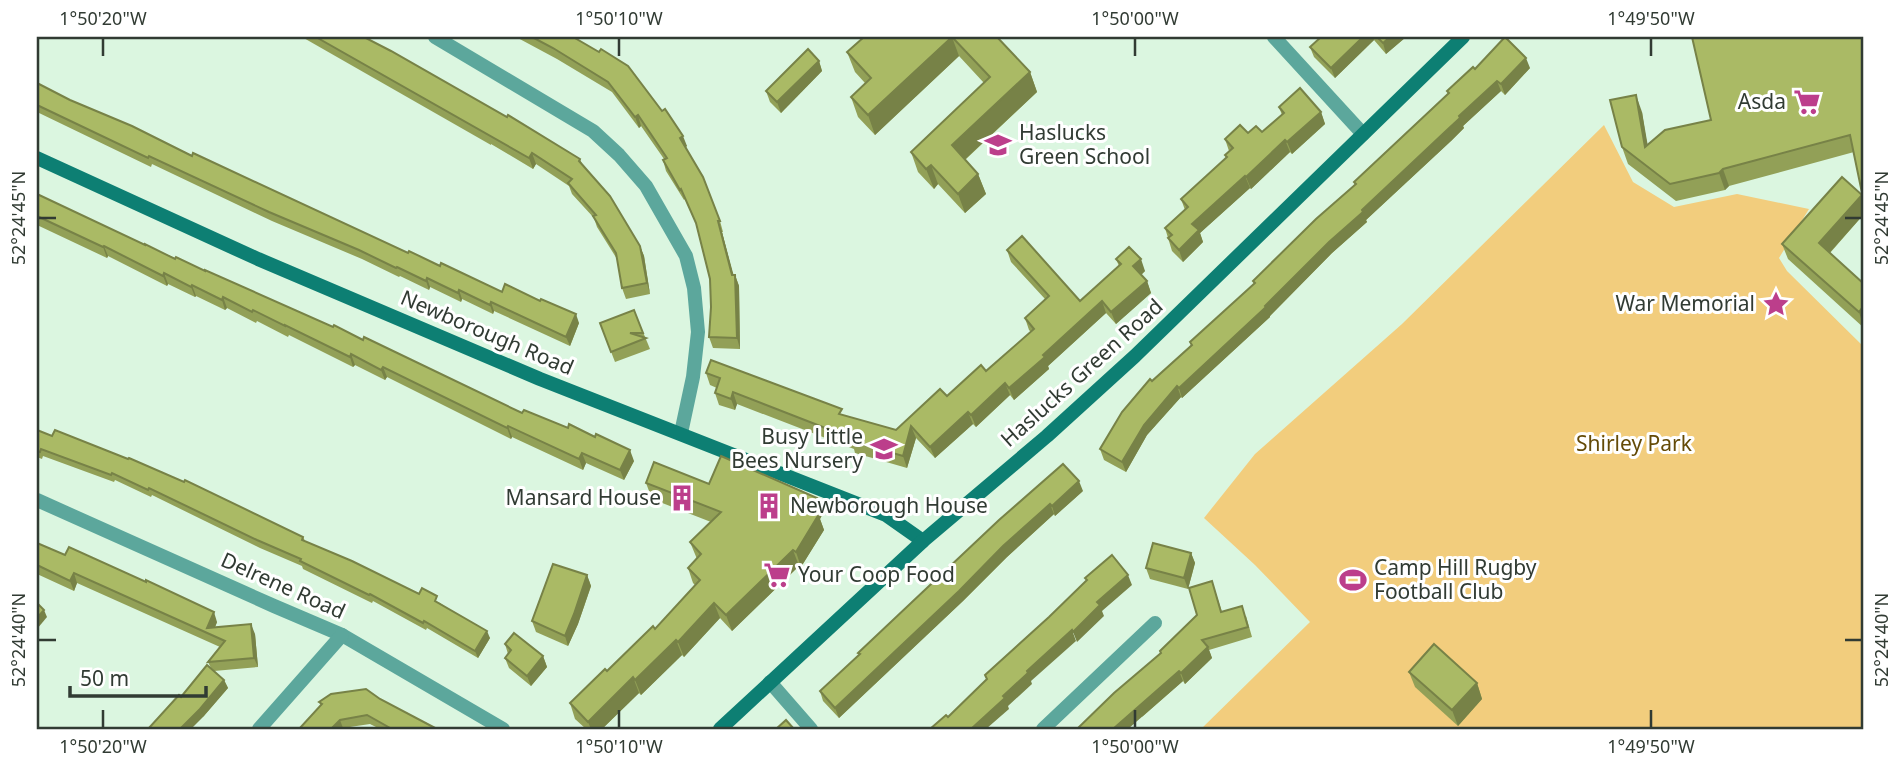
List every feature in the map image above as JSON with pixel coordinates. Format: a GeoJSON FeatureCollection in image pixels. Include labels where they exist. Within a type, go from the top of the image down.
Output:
{"type":"FeatureCollection","features":[{"type":"Feature","properties":{"kind":"street"},"geometry":{"type":"LineString","coordinates":[[1274,37],[1363,134]]}},
{"type":"Feature","properties":{"kind":"street","name":"Haslucks Green Road"},"geometry":{"type":"LineString","coordinates":[[720,729],[923,541],[1135,356],[1463,37]]}},
{"type":"Feature","properties":{"kind":"street"},"geometry":{"type":"LineString","coordinates":[[444,39],[593,131],[646,186],[686,256],[694,288],[698,332],[693,377],[681,433]]}},
{"type":"Feature","properties":{"kind":"street","name":"Newborough Road"},"geometry":{"type":"LineString","coordinates":[[37,158],[271,264],[540,379],[886,515],[923,541]]}},
{"type":"Feature","properties":{"kind":"street","name":"Delrene Road"},"geometry":{"type":"LineString","coordinates":[[37,500],[342,635],[503,729]]}},
{"type":"Feature","properties":{"kind":"street"},"geometry":{"type":"LineString","coordinates":[[1043,729],[1155,623]]}},
{"type":"Feature","properties":{"kind":"street"},"geometry":{"type":"LineString","coordinates":[[259,729],[342,635]]}},
{"type":"Feature","properties":{"kind":"street"},"geometry":{"type":"LineString","coordinates":[[770,682],[811,729]]}},
{"type":"Feature","properties":{"kind":"green space","name":"Shirley Park"},"geometry":{"type":"Polygon","coordinates":[[[1604,125],[1633,182],[1674,207],[1737,194],[1809,209],[1779,258],[1787,271],[1864,347],[1864,729],[1201,729],[1310,622],[1255,565],[1204,518],[1255,454],[1402,324],[1604,125]]]}},
{"type":"Feature","properties":{"kind":"building"},"geometry":{"type":"Polygon","coordinates":[[[316,37],[364,37],[507,117],[508,115],[580,159],[610,196],[640,246],[647,283],[622,288],[616,253],[593,216],[596,215],[568,183],[572,179],[532,153],[529,158],[316,37]]]}},
{"type":"Feature","properties":{"kind":"building"},"geometry":{"type":"Polygon","coordinates":[[[532,37],[573,37],[599,52],[601,49],[628,66],[662,111],[665,109],[683,136],[680,138],[703,177],[720,221],[732,275],[735,275],[737,338],[709,337],[710,279],[696,223],[681,189],[663,160],[667,158],[638,115],[635,117],[608,82],[532,37]]]}},
{"type":"Feature","properties":{"kind":"building"},"geometry":{"type":"Polygon","coordinates":[[[864,37],[952,37],[868,115],[851,97],[871,78],[847,52],[864,37]]]}},
{"type":"Feature","properties":{"kind":"building"},"geometry":{"type":"Polygon","coordinates":[[[952,37],[997,37],[1030,72],[952,145],[978,174],[958,194],[931,165],[926,169],[911,152],[990,77],[952,37]]]}},
{"type":"Feature","properties":{"kind":"building"},"geometry":{"type":"Polygon","coordinates":[[[1321,37],[1363,37],[1331,68],[1310,47],[1321,37]]]}},
{"type":"Feature","properties":{"kind":"building"},"geometry":{"type":"Polygon","coordinates":[[[1377,37],[1390,37],[1383,43],[1377,37]]]}},
{"type":"Feature","properties":{"kind":"building"},"geometry":{"type":"Polygon","coordinates":[[[1505,37],[1526,58],[1501,84],[1497,81],[1459,116],[1460,118],[1329,242],[1266,307],[1179,388],[1177,386],[1144,425],[1122,462],[1100,449],[1122,412],[1150,379],[1152,381],[1192,345],[1190,342],[1255,283],[1253,281],[1316,219],[1356,184],[1354,182],[1449,93],[1447,91],[1473,67],[1475,69],[1505,37]]]}},
{"type":"Feature","properties":{"kind":"building"},"geometry":{"type":"Polygon","coordinates":[[[1692,37],[1864,37],[1864,191],[1862,193],[1850,135],[1723,169],[1719,173],[1670,184],[1622,147],[1610,100],[1636,95],[1645,147],[1665,130],[1711,120],[1692,37]]]}},
{"type":"Feature","properties":{"kind":"building"},"geometry":{"type":"Polygon","coordinates":[[[808,49],[819,61],[777,102],[766,91],[808,49]]]}},
{"type":"Feature","properties":{"kind":"building"},"geometry":{"type":"Polygon","coordinates":[[[37,83],[408,253],[409,251],[440,266],[441,263],[502,292],[505,284],[576,314],[566,337],[491,302],[490,305],[459,290],[458,293],[427,278],[426,281],[396,268],[149,156],[148,158],[37,105],[37,83]]]}},
{"type":"Feature","properties":{"kind":"building"},"geometry":{"type":"Polygon","coordinates":[[[1300,88],[1321,112],[1287,142],[1285,140],[1192,224],[1199,230],[1179,250],[1168,238],[1172,235],[1165,228],[1188,207],[1181,199],[1227,157],[1225,155],[1233,148],[1225,139],[1240,125],[1248,133],[1256,126],[1262,132],[1284,113],[1279,107],[1300,88]]]}},
{"type":"Feature","properties":{"kind":"building"},"geometry":{"type":"Polygon","coordinates":[[[1842,177],[1862,195],[1819,243],[1864,284],[1864,310],[1862,308],[1859,312],[1782,244],[1842,177]]]}},
{"type":"Feature","properties":{"kind":"building"},"geometry":{"type":"Polygon","coordinates":[[[37,194],[175,259],[176,257],[333,327],[334,325],[363,340],[364,337],[522,413],[524,410],[568,428],[569,424],[630,450],[620,470],[582,453],[579,459],[508,426],[507,428],[383,367],[381,370],[223,297],[222,300],[164,273],[163,276],[37,216],[37,194]]]}},
{"type":"Feature","properties":{"kind":"building"},"geometry":{"type":"Polygon","coordinates":[[[1022,236],[1080,301],[1121,264],[1116,259],[1129,247],[1141,259],[1133,266],[1147,281],[1111,312],[1102,301],[1009,388],[1005,383],[971,415],[968,412],[930,447],[911,426],[903,456],[851,441],[851,438],[733,392],[731,399],[715,393],[720,378],[706,373],[711,360],[842,409],[839,414],[896,430],[940,389],[947,396],[981,365],[986,371],[1034,329],[1025,318],[1049,296],[1007,250],[1022,236]]]}},
{"type":"Feature","properties":{"kind":"building"},"geometry":{"type":"Polygon","coordinates":[[[634,310],[643,333],[630,333],[646,338],[611,352],[600,323],[634,310]]]}},
{"type":"Feature","properties":{"kind":"building"},"geometry":{"type":"Polygon","coordinates":[[[37,430],[52,436],[55,430],[184,482],[185,480],[303,537],[302,540],[419,594],[422,588],[437,596],[435,601],[487,631],[475,651],[424,621],[423,623],[300,561],[301,559],[149,488],[148,490],[112,473],[111,475],[41,449],[40,452],[37,451],[37,430]]]}},
{"type":"Feature","properties":{"kind":"building"},"geometry":{"type":"Polygon","coordinates":[[[721,456],[817,498],[811,511],[819,514],[796,552],[793,550],[726,615],[714,603],[678,642],[676,640],[635,680],[633,677],[588,722],[570,703],[653,626],[655,629],[700,580],[688,568],[701,554],[690,542],[721,512],[646,483],[654,462],[709,484],[721,456]]]}},
{"type":"Feature","properties":{"kind":"building"},"geometry":{"type":"Polygon","coordinates":[[[1063,464],[1079,481],[1003,546],[835,708],[820,691],[999,520],[1063,464]]]}},
{"type":"Feature","properties":{"kind":"building"},"geometry":{"type":"Polygon","coordinates":[[[37,543],[65,555],[69,547],[214,612],[207,628],[251,624],[254,658],[208,662],[225,641],[74,573],[70,581],[37,565],[37,543]]]}},
{"type":"Feature","properties":{"kind":"building"},"geometry":{"type":"Polygon","coordinates":[[[1153,543],[1191,553],[1184,578],[1146,568],[1153,543]]]}},
{"type":"Feature","properties":{"kind":"building"},"geometry":{"type":"Polygon","coordinates":[[[1112,555],[1128,575],[1097,602],[1100,605],[1073,632],[1072,630],[1027,671],[1028,673],[1003,696],[1005,698],[971,729],[930,729],[946,715],[948,717],[987,679],[985,675],[1112,555]]]}},
{"type":"Feature","properties":{"kind":"building"},"geometry":{"type":"Polygon","coordinates":[[[553,564],[587,575],[565,636],[532,621],[553,564]]]}},
{"type":"Feature","properties":{"kind":"building"},"geometry":{"type":"Polygon","coordinates":[[[1212,581],[1221,612],[1242,606],[1248,627],[1202,640],[1208,647],[1113,729],[1077,729],[1161,653],[1160,651],[1197,615],[1189,588],[1212,581]]]}},
{"type":"Feature","properties":{"kind":"building"},"geometry":{"type":"Polygon","coordinates":[[[37,603],[44,610],[37,618],[37,603]]]}},
{"type":"Feature","properties":{"kind":"building"},"geometry":{"type":"Polygon","coordinates":[[[514,633],[543,656],[527,676],[505,658],[511,650],[505,644],[514,633]]]}},
{"type":"Feature","properties":{"kind":"building"},"geometry":{"type":"Polygon","coordinates":[[[1434,644],[1477,683],[1452,710],[1409,672],[1434,644]]]}},
{"type":"Feature","properties":{"kind":"building"},"geometry":{"type":"Polygon","coordinates":[[[207,665],[224,680],[200,709],[180,729],[148,729],[179,695],[181,697],[207,665]]]}},
{"type":"Feature","properties":{"kind":"building"},"geometry":{"type":"Polygon","coordinates":[[[366,689],[437,729],[392,729],[367,715],[340,720],[331,729],[299,729],[322,704],[319,702],[331,694],[366,689]]]}},
{"type":"Feature","properties":{"kind":"building"},"geometry":{"type":"Polygon","coordinates":[[[786,720],[794,729],[776,729],[786,720]]]}},
{"type":"Feature","properties":{"kind":"place","name":"Asda"},"geometry":{"type":"Point","coordinates":[1807,102]}},
{"type":"Feature","properties":{"kind":"place","name":"Haslucks Green School"},"geometry":{"type":"Point","coordinates":[998,145]}},
{"type":"Feature","properties":{"kind":"place","name":"War Memorial"},"geometry":{"type":"Point","coordinates":[1776,304]}},
{"type":"Feature","properties":{"kind":"place","name":"Busy Little Bees Nursery"},"geometry":{"type":"Point","coordinates":[884,449]}},
{"type":"Feature","properties":{"kind":"place","name":"Mansard House"},"geometry":{"type":"Point","coordinates":[682,498]}},
{"type":"Feature","properties":{"kind":"place","name":"Newborough House"},"geometry":{"type":"Point","coordinates":[769,506]}},
{"type":"Feature","properties":{"kind":"place","name":"Your Coop Food"},"geometry":{"type":"Point","coordinates":[777,575]}},
{"type":"Feature","properties":{"kind":"place","name":"Camp Hill Rugby Football Club"},"geometry":{"type":"Point","coordinates":[1353,580]}}]}
